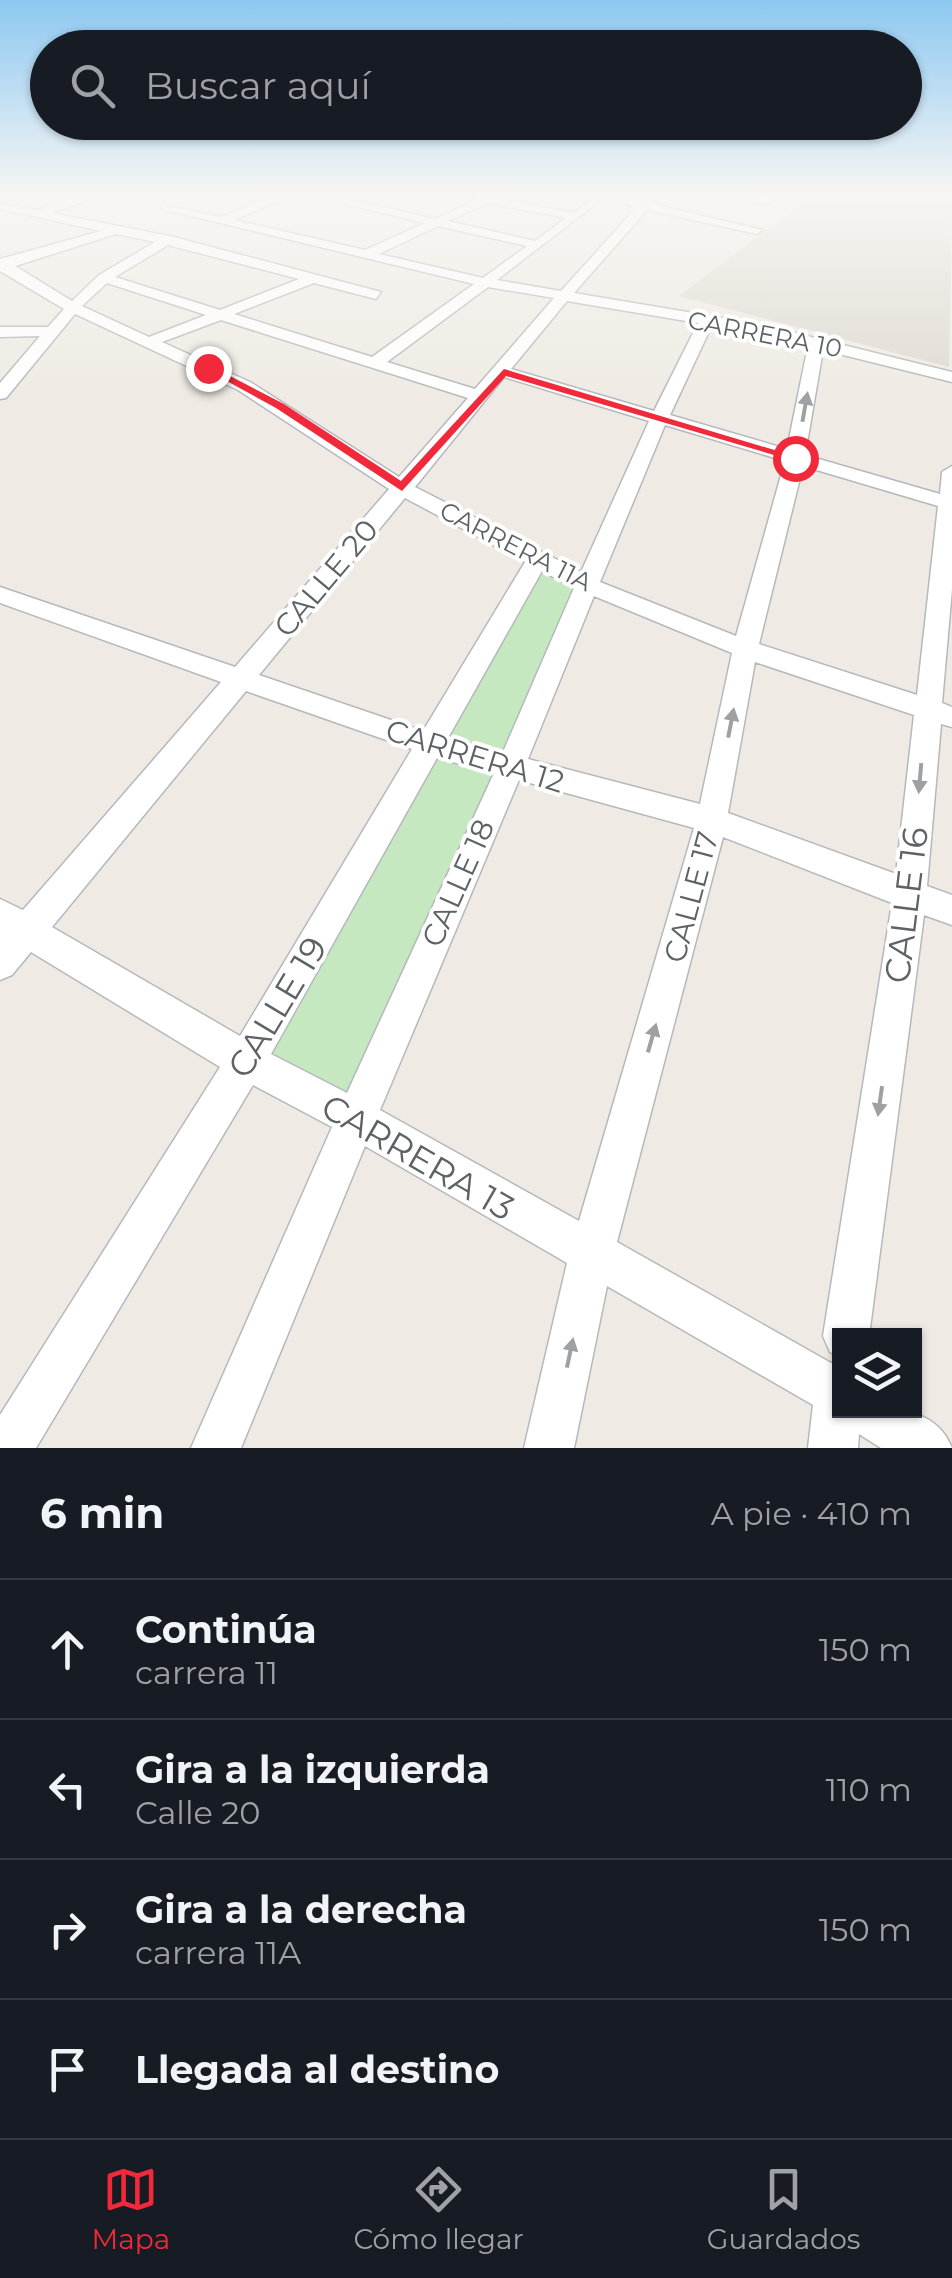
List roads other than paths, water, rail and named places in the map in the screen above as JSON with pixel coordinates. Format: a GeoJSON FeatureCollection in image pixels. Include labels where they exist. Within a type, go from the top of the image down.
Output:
{"type":"FeatureCollection","features":[{"type":"Feature","properties":{"kind":"street"},"geometry":{"type":"LineString","coordinates":[[0,394],[72,307],[119,263]]}},
{"type":"Feature","properties":{"kind":"street"},"geometry":{"type":"LineString","coordinates":[[250,263],[376,295]]}},
{"type":"Feature","properties":{"kind":"street"},"geometry":{"type":"LineString","coordinates":[[152,340],[219,317],[350,263]]}},
{"type":"Feature","properties":{"kind":"street","name":"CARRERA 10"},"geometry":{"type":"LineString","coordinates":[[404,263],[482,282],[816,342],[952,377]]}},
{"type":"Feature","properties":{"kind":"street"},"geometry":{"type":"LineString","coordinates":[[372,365],[509,263]]}},
{"type":"Feature","properties":{"kind":"street","name":"CALLE 20"},"geometry":{"type":"LineString","coordinates":[[9,937],[240,679],[594,263]]}},
{"type":"Feature","properties":{"kind":"street","name":"CARRERA 11A"},"geometry":{"type":"LineString","coordinates":[[1,265],[72,307],[152,340],[280,406],[402,488],[585,584],[745,649],[939,713]]}},
{"type":"Feature","properties":{"kind":"street"},"geometry":{"type":"LineString","coordinates":[[104,278],[482,397]]}},
{"type":"Feature","properties":{"kind":"street","name":"CALLE 18"},"geometry":{"type":"LineString","coordinates":[[216,1448],[353,1117],[509,769],[657,418],[706,322]]}},
{"type":"Feature","properties":{"kind":"street"},"geometry":{"type":"LineString","coordinates":[[0,332],[54,331]]}},
{"type":"Feature","properties":{"kind":"street","name":"CALLE 17"},"geometry":{"type":"LineString","coordinates":[[549,1448],[591,1256],[712,820],[745,649],[795,458],[816,342]]}},
{"type":"Feature","properties":{"kind":"street"},"geometry":{"type":"LineString","coordinates":[[504,372],[795,458],[950,493]]}},
{"type":"Feature","properties":{"kind":"street","name":"CALLE 16"},"geometry":{"type":"LineString","coordinates":[[847,1328],[939,713],[950,493]]}},
{"type":"Feature","properties":{"kind":"street","name":"CALLE 19"},"geometry":{"type":"LineString","coordinates":[[8,1448],[246,1061],[537,560]]}},
{"type":"Feature","properties":{"kind":"street","name":"CARRERA 12"},"geometry":{"type":"LineString","coordinates":[[0,595],[432,745],[509,769],[712,820],[952,910]]}},
{"type":"Feature","properties":{"kind":"street","name":"CARRERA 13"},"geometry":{"type":"LineString","coordinates":[[9,937],[353,1117],[591,1256],[832,1387]]}},
{"type":"Feature","properties":{"kind":"street"},"geometry":{"type":"LineString","coordinates":[[833,1448],[840,1418]]}},
{"type":"Feature","properties":{"kind":"street","name":"CARRERA 13"},"geometry":{"type":"LineString","coordinates":[[882,1418],[928,1448]]}}]}
